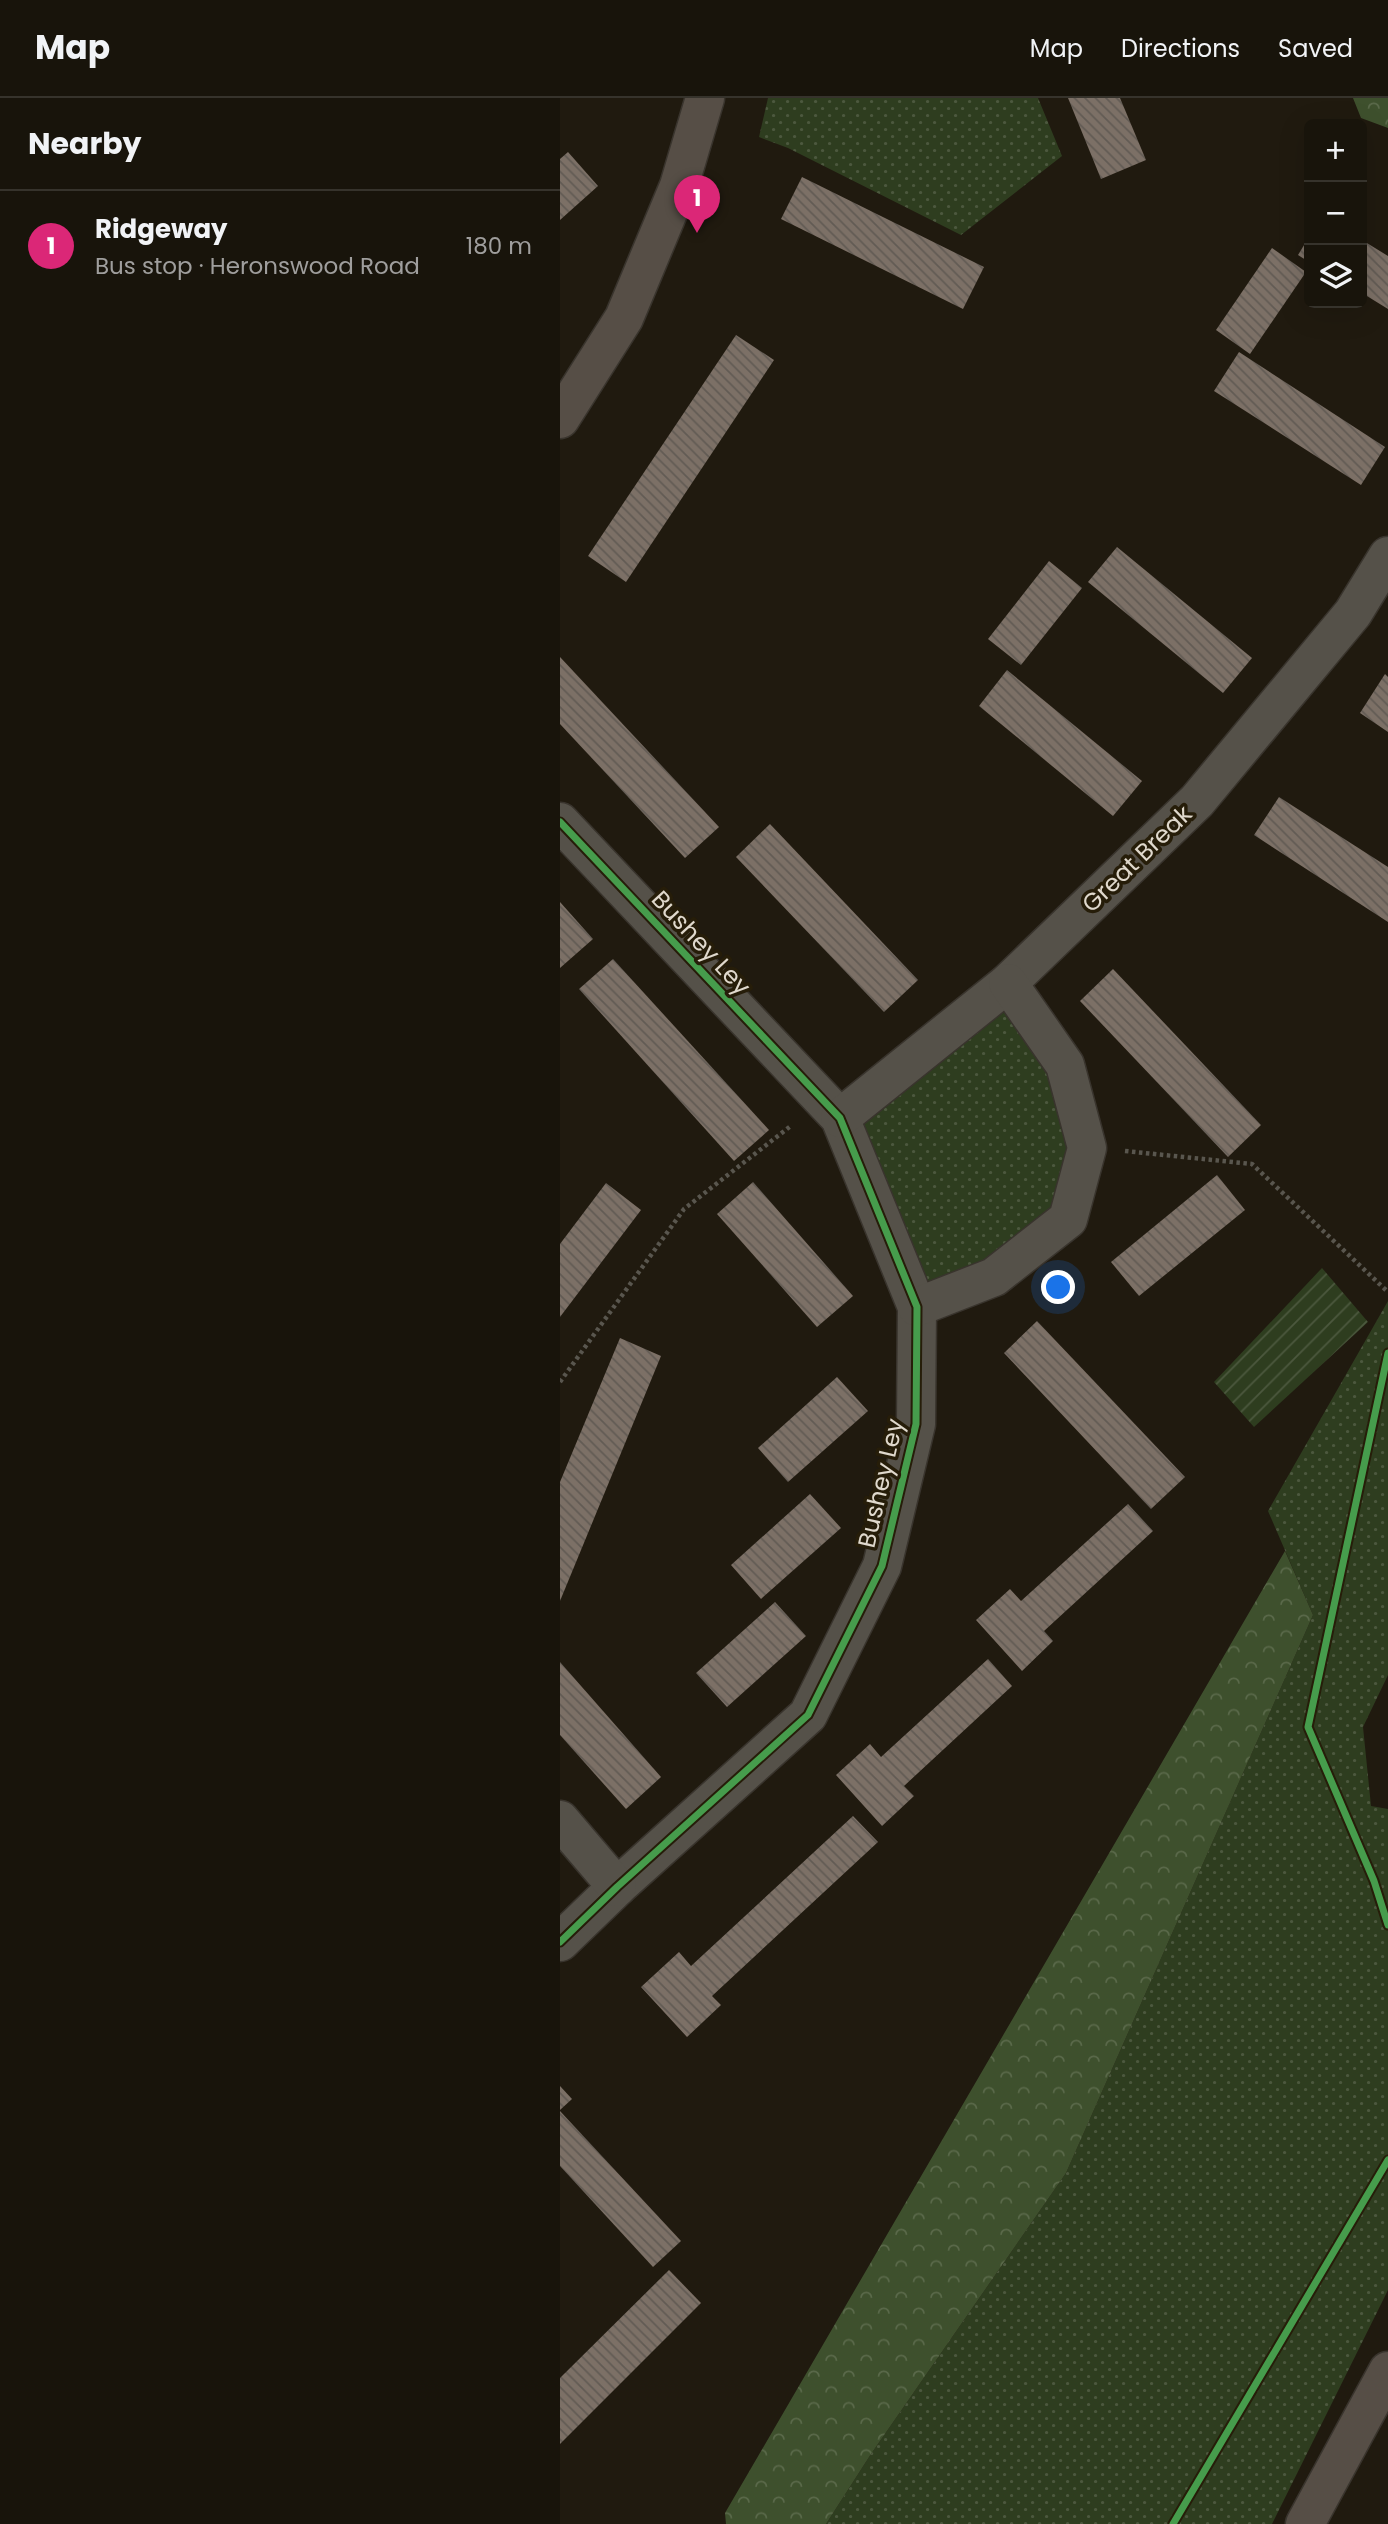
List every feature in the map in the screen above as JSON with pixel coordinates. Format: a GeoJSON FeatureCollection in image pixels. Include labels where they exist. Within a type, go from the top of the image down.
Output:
{"type":"FeatureCollection","features":[{"type":"Feature","properties":{"kind":"street"},"geometry":{"type":"LineString","coordinates":[[560,419],[624,318],[679,186],[705,98]]}},
{"type":"Feature","properties":{"kind":"street","name":"Great Break"},"geometry":{"type":"LineString","coordinates":[[831,1109],[1008,983],[1196,801],[1353,613],[1388,556]]}},
{"type":"Feature","properties":{"kind":"street","name":"Bushey Ley"},"geometry":{"type":"LineString","coordinates":[[560,821],[831,1109],[917,1307],[916,1424],[882,1566],[808,1716],[617,1887],[560,1942]]}},
{"type":"Feature","properties":{"kind":"street"},"geometry":{"type":"LineString","coordinates":[[917,1307],[995,1277],[1068,1219],[1087,1148],[1065,1065],[1008,983]]}},
{"type":"Feature","properties":{"kind":"street"},"geometry":{"type":"LineString","coordinates":[[560,1820],[617,1887]]}},
{"type":"Feature","properties":{"kind":"street"},"geometry":{"type":"LineString","coordinates":[[1305,2524],[1388,2371]]}},
{"type":"Feature","properties":{"kind":"path"},"geometry":{"type":"LineString","coordinates":[[560,1382],[684,1209],[831,1109]]}},
{"type":"Feature","properties":{"kind":"path"},"geometry":{"type":"LineString","coordinates":[[1087,1148],[1252,1164],[1388,1292]]}},
{"type":"Feature","properties":{"kind":"green space"},"geometry":{"type":"Polygon","coordinates":[[[768,98],[1038,98],[1062,156],[961,235],[788,148],[759,137],[768,98]]]}},
{"type":"Feature","properties":{"kind":"green space"},"geometry":{"type":"Polygon","coordinates":[[[1353,98],[1388,98],[1388,128],[1361,118],[1353,98]]]}},
{"type":"Feature","properties":{"kind":"green space"},"geometry":{"type":"Polygon","coordinates":[[[1008,983],[1087,1148],[1068,1219],[917,1307],[840,1118],[1008,983]]]}},
{"type":"Feature","properties":{"kind":"green space"},"geometry":{"type":"Polygon","coordinates":[[[1322,1268],[1368,1322],[1254,1427],[1214,1382],[1322,1268]]]}},
{"type":"Feature","properties":{"kind":"green space"},"geometry":{"type":"Polygon","coordinates":[[[1388,1301],[1388,1675],[1363,1727],[1371,1806],[1388,1809],[1388,2290],[1272,2524],[826,2524],[871,2454],[1066,2173],[1313,1615],[1268,1511],[1388,1301]]]}},
{"type":"Feature","properties":{"kind":"green space"},"geometry":{"type":"Polygon","coordinates":[[[1285,1551],[1313,1615],[1066,2173],[871,2454],[826,2524],[726,2524],[725,2513],[1285,1551]]]}},
{"type":"Feature","properties":{"kind":"building"},"geometry":{"type":"Polygon","coordinates":[[[1068,98],[1120,98],[1146,160],[1101,179],[1068,98]]]}},
{"type":"Feature","properties":{"kind":"building"},"geometry":{"type":"Polygon","coordinates":[[[568,152],[598,186],[560,220],[560,159],[568,152]]]}},
{"type":"Feature","properties":{"kind":"building"},"geometry":{"type":"Polygon","coordinates":[[[802,177],[984,267],[963,309],[781,219],[802,177]]]}},
{"type":"Feature","properties":{"kind":"building"},"geometry":{"type":"Polygon","coordinates":[[[1367,243],[1388,256],[1388,309],[1367,296],[1367,243]]]}},
{"type":"Feature","properties":{"kind":"building"},"geometry":{"type":"Polygon","coordinates":[[[1304,245],[1304,259],[1298,255],[1304,245]]]}},
{"type":"Feature","properties":{"kind":"building"},"geometry":{"type":"Polygon","coordinates":[[[1272,248],[1304,271],[1304,275],[1250,354],[1216,330],[1272,248]]]}},
{"type":"Feature","properties":{"kind":"building"},"geometry":{"type":"Polygon","coordinates":[[[736,335],[774,360],[626,582],[588,556],[736,335]]]}},
{"type":"Feature","properties":{"kind":"building"},"geometry":{"type":"Polygon","coordinates":[[[1239,352],[1385,447],[1361,485],[1214,391],[1239,352]]]}},
{"type":"Feature","properties":{"kind":"building"},"geometry":{"type":"Polygon","coordinates":[[[1117,547],[1252,658],[1223,693],[1088,582],[1117,547]]]}},
{"type":"Feature","properties":{"kind":"building"},"geometry":{"type":"Polygon","coordinates":[[[1049,561],[1082,588],[1021,665],[988,639],[1049,561]]]}},
{"type":"Feature","properties":{"kind":"building"},"geometry":{"type":"Polygon","coordinates":[[[560,657],[719,827],[685,858],[560,724],[560,657]]]}},
{"type":"Feature","properties":{"kind":"building"},"geometry":{"type":"Polygon","coordinates":[[[1007,670],[1142,781],[1113,816],[979,706],[1007,670]]]}},
{"type":"Feature","properties":{"kind":"building"},"geometry":{"type":"Polygon","coordinates":[[[1385,674],[1388,677],[1388,732],[1360,713],[1385,674]]]}},
{"type":"Feature","properties":{"kind":"building"},"geometry":{"type":"Polygon","coordinates":[[[1279,797],[1388,867],[1388,922],[1254,835],[1279,797]]]}},
{"type":"Feature","properties":{"kind":"building"},"geometry":{"type":"Polygon","coordinates":[[[770,824],[918,980],[884,1012],[736,857],[770,824]]]}},
{"type":"Feature","properties":{"kind":"building"},"geometry":{"type":"Polygon","coordinates":[[[560,902],[593,939],[560,968],[560,902]]]}},
{"type":"Feature","properties":{"kind":"building"},"geometry":{"type":"Polygon","coordinates":[[[613,959],[769,1130],[734,1161],[579,989],[613,959]]]}},
{"type":"Feature","properties":{"kind":"building"},"geometry":{"type":"Polygon","coordinates":[[[1113,969],[1261,1125],[1228,1157],[1080,1001],[1113,969]]]}},
{"type":"Feature","properties":{"kind":"building"},"geometry":{"type":"Polygon","coordinates":[[[1217,1175],[1245,1210],[1139,1296],[1111,1262],[1217,1175]]]}},
{"type":"Feature","properties":{"kind":"building"},"geometry":{"type":"Polygon","coordinates":[[[753,1182],[853,1296],[817,1327],[717,1214],[753,1182]]]}},
{"type":"Feature","properties":{"kind":"building"},"geometry":{"type":"Polygon","coordinates":[[[606,1183],[641,1210],[560,1317],[560,1244],[606,1183]]]}},
{"type":"Feature","properties":{"kind":"building"},"geometry":{"type":"Polygon","coordinates":[[[1037,1321],[1185,1477],[1151,1509],[1004,1353],[1037,1321]]]}},
{"type":"Feature","properties":{"kind":"building"},"geometry":{"type":"Polygon","coordinates":[[[620,1338],[661,1356],[560,1601],[560,1482],[620,1338]]]}},
{"type":"Feature","properties":{"kind":"building"},"geometry":{"type":"Polygon","coordinates":[[[837,1377],[868,1411],[788,1482],[758,1448],[837,1377]]]}},
{"type":"Feature","properties":{"kind":"building"},"geometry":{"type":"Polygon","coordinates":[[[810,1494],[841,1528],[761,1599],[731,1565],[810,1494]]]}},
{"type":"Feature","properties":{"kind":"building"},"geometry":{"type":"Polygon","coordinates":[[[1128,1504],[1153,1531],[1044,1631],[1053,1641],[1022,1671],[976,1620],[1010,1589],[1021,1601],[1128,1504]]]}},
{"type":"Feature","properties":{"kind":"building"},"geometry":{"type":"Polygon","coordinates":[[[775,1602],[806,1636],[727,1707],[696,1673],[775,1602]]]}},
{"type":"Feature","properties":{"kind":"building"},"geometry":{"type":"Polygon","coordinates":[[[988,1659],[1012,1686],[904,1786],[914,1796],[882,1826],[836,1775],[870,1744],[881,1757],[988,1659]]]}},
{"type":"Feature","properties":{"kind":"building"},"geometry":{"type":"Polygon","coordinates":[[[560,1662],[661,1777],[626,1809],[560,1735],[560,1662]]]}},
{"type":"Feature","properties":{"kind":"building"},"geometry":{"type":"Polygon","coordinates":[[[853,1816],[878,1842],[712,1996],[721,2005],[687,2037],[641,1987],[679,1952],[691,1966],[853,1816]]]}},
{"type":"Feature","properties":{"kind":"building"},"geometry":{"type":"Polygon","coordinates":[[[560,2086],[572,2099],[560,2110],[560,2086]]]}},
{"type":"Feature","properties":{"kind":"building"},"geometry":{"type":"Polygon","coordinates":[[[560,2111],[681,2241],[653,2267],[560,2166],[560,2111]]]}},
{"type":"Feature","properties":{"kind":"building"},"geometry":{"type":"Polygon","coordinates":[[[669,2270],[701,2303],[560,2444],[560,2378],[669,2270]]]}},
{"type":"Feature","properties":{"kind":"cycle path"},"geometry":{"type":"LineString","coordinates":[[560,822],[840,1118],[917,1307],[916,1424],[882,1566],[808,1715],[560,1942]]}},
{"type":"Feature","properties":{"kind":"cycle path"},"geometry":{"type":"LineString","coordinates":[[1388,1353],[1308,1727],[1374,1881],[1388,1925]]}},
{"type":"Feature","properties":{"kind":"cycle path"},"geometry":{"type":"LineString","coordinates":[[1173,2524],[1388,2160]]}},
{"type":"Feature","properties":{"kind":"place","name":"Ridgeway"},"geometry":{"type":"Point","coordinates":[697,233]}}]}
